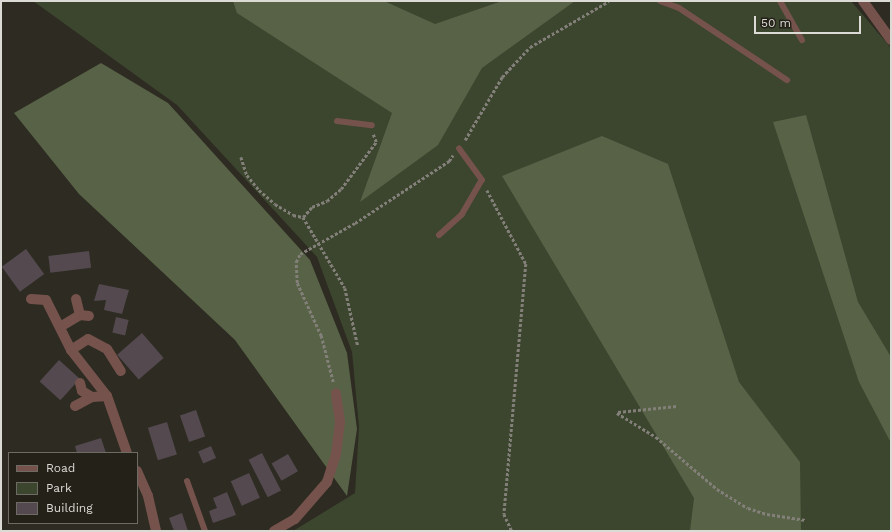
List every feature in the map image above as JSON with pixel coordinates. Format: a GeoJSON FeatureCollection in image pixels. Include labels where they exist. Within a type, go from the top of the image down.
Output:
{"type":"FeatureCollection","features":[{"type":"Feature","properties":{"kind":"street"},"geometry":{"type":"LineString","coordinates":[[863,1],[891,40]]}},
{"type":"Feature","properties":{"kind":"street"},"geometry":{"type":"LineString","coordinates":[[31,299],[46,300],[72,350],[107,396],[127,452]]}},
{"type":"Feature","properties":{"kind":"street"},"geometry":{"type":"LineString","coordinates":[[60,327],[84,316],[76,299]]}},
{"type":"Feature","properties":{"kind":"street"},"geometry":{"type":"LineString","coordinates":[[72,350],[88,339],[107,349],[121,371]]}},
{"type":"Feature","properties":{"kind":"street"},"geometry":{"type":"LineString","coordinates":[[80,383],[82,391],[92,397]]}},
{"type":"Feature","properties":{"kind":"street"},"geometry":{"type":"LineString","coordinates":[[274,531],[295,519],[327,482],[336,455],[340,422],[336,393]]}},
{"type":"Feature","properties":{"kind":"street"},"geometry":{"type":"LineString","coordinates":[[75,406],[92,397],[107,396]]}},
{"type":"Feature","properties":{"kind":"street"},"geometry":{"type":"LineString","coordinates":[[138,473],[148,496],[156,531]]}},
{"type":"Feature","properties":{"kind":"lane"},"geometry":{"type":"LineString","coordinates":[[660,1],[679,8],[787,80]]}},
{"type":"Feature","properties":{"kind":"lane"},"geometry":{"type":"LineString","coordinates":[[780,1],[802,40]]}},
{"type":"Feature","properties":{"kind":"lane"},"geometry":{"type":"LineString","coordinates":[[338,121],[370,125]]}},
{"type":"Feature","properties":{"kind":"lane"},"geometry":{"type":"LineString","coordinates":[[439,235],[462,214],[482,180],[459,148]]}},
{"type":"Feature","properties":{"kind":"lane"},"geometry":{"type":"LineString","coordinates":[[187,481],[205,531]]}},
{"type":"Feature","properties":{"kind":"path"},"geometry":{"type":"LineString","coordinates":[[336,393],[321,336],[295,273],[300,254],[355,223],[450,161],[475,126],[502,77],[530,47],[609,1]]}},
{"type":"Feature","properties":{"kind":"path"},"geometry":{"type":"LineString","coordinates":[[303,217],[312,207],[327,201],[341,189],[370,152],[376,142],[370,125]]}},
{"type":"Feature","properties":{"kind":"path"},"geometry":{"type":"LineString","coordinates":[[240,157],[248,174],[259,190],[275,204],[293,215],[303,217],[344,288],[358,346]]}},
{"type":"Feature","properties":{"kind":"path"},"geometry":{"type":"LineString","coordinates":[[482,180],[526,264],[504,514],[512,531]]}},
{"type":"Feature","properties":{"kind":"path"},"geometry":{"type":"LineString","coordinates":[[677,406],[618,412],[656,437],[717,488],[748,508],[767,514],[806,520]]}},
{"type":"Feature","properties":{"kind":"green space"},"geometry":{"type":"Polygon","coordinates":[[[33,1],[851,1],[891,48],[891,531],[293,531],[355,493],[359,427],[352,352],[317,257],[177,105],[33,1]]]}},
{"type":"Feature","properties":{"kind":"green space"},"geometry":{"type":"Polygon","coordinates":[[[233,1],[384,1],[435,24],[502,1],[575,1],[482,68],[438,145],[360,202],[392,113],[237,13],[233,1]]]}},
{"type":"Feature","properties":{"kind":"green space"},"geometry":{"type":"Polygon","coordinates":[[[101,63],[168,103],[310,260],[347,353],[357,429],[347,496],[235,340],[79,194],[14,113],[101,63]]]}},
{"type":"Feature","properties":{"kind":"green space"},"geometry":{"type":"Polygon","coordinates":[[[806,115],[858,302],[891,357],[891,443],[859,382],[773,122],[806,115]]]}},
{"type":"Feature","properties":{"kind":"green space"},"geometry":{"type":"Polygon","coordinates":[[[602,136],[668,164],[739,382],[800,462],[801,531],[690,531],[694,498],[502,176],[602,136]]]}},
{"type":"Feature","properties":{"kind":"building"},"geometry":{"type":"Polygon","coordinates":[[[26,249],[44,274],[20,292],[2,267],[26,249]]]}},
{"type":"Feature","properties":{"kind":"building"},"geometry":{"type":"Polygon","coordinates":[[[89,251],[91,268],[50,273],[48,256],[89,251]]]}},
{"type":"Feature","properties":{"kind":"building"},"geometry":{"type":"Polygon","coordinates":[[[99,284],[129,290],[122,314],[104,310],[106,300],[94,301],[99,284]]]}},
{"type":"Feature","properties":{"kind":"building"},"geometry":{"type":"Polygon","coordinates":[[[116,317],[129,320],[125,336],[112,333],[116,317]]]}},
{"type":"Feature","properties":{"kind":"building"},"geometry":{"type":"Polygon","coordinates":[[[142,333],[164,358],[139,380],[117,355],[142,333]]]}},
{"type":"Feature","properties":{"kind":"building"},"geometry":{"type":"Polygon","coordinates":[[[59,360],[80,379],[60,400],[40,382],[59,360]]]}},
{"type":"Feature","properties":{"kind":"building"},"geometry":{"type":"Polygon","coordinates":[[[196,410],[205,436],[189,442],[180,416],[196,410]]]}},
{"type":"Feature","properties":{"kind":"building"},"geometry":{"type":"Polygon","coordinates":[[[167,422],[177,455],[158,460],[148,428],[167,422]]]}},
{"type":"Feature","properties":{"kind":"building"},"geometry":{"type":"Polygon","coordinates":[[[101,438],[106,452],[77,452],[75,446],[101,438]]]}},
{"type":"Feature","properties":{"kind":"building"},"geometry":{"type":"Polygon","coordinates":[[[211,446],[216,458],[203,463],[198,451],[211,446]]]}},
{"type":"Feature","properties":{"kind":"building"},"geometry":{"type":"Polygon","coordinates":[[[262,453],[281,490],[268,497],[249,460],[262,453]]]}},
{"type":"Feature","properties":{"kind":"building"},"geometry":{"type":"Polygon","coordinates":[[[288,454],[298,471],[282,481],[272,464],[288,454]]]}},
{"type":"Feature","properties":{"kind":"building"},"geometry":{"type":"Polygon","coordinates":[[[249,473],[260,498],[242,506],[231,481],[249,473]]]}},
{"type":"Feature","properties":{"kind":"building"},"geometry":{"type":"Polygon","coordinates":[[[227,492],[236,515],[213,523],[209,511],[217,508],[213,498],[227,492]]]}},
{"type":"Feature","properties":{"kind":"building"},"geometry":{"type":"Polygon","coordinates":[[[182,513],[188,531],[174,531],[169,518],[182,513]]]}}]}
